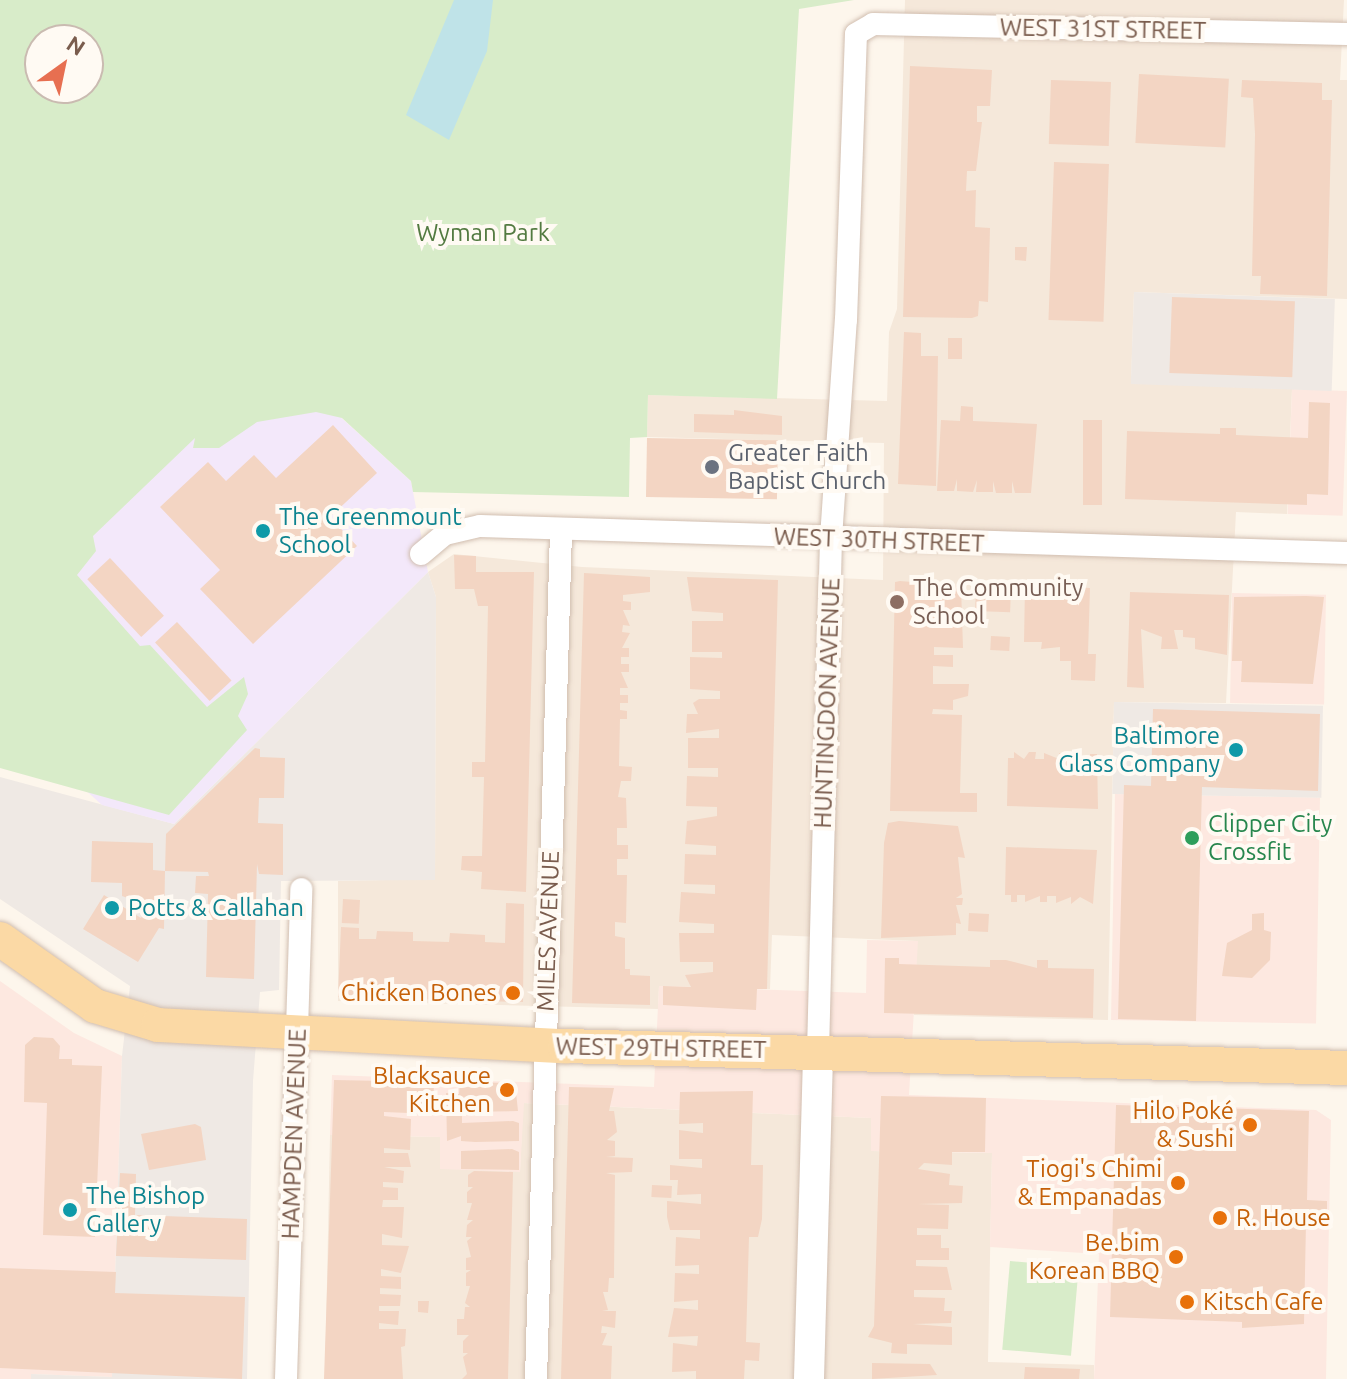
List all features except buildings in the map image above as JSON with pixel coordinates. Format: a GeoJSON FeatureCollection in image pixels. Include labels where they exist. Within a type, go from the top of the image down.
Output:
{"type":"FeatureCollection","features":[{"type":"Feature","properties":{"kind":"main road","name":"WEST 29TH STREET"},"geometry":{"type":"LineString","coordinates":[[0,939],[69,990],[126,1018],[158,1025],[546,1045],[1347,1068]]}},
{"type":"Feature","properties":{"kind":"main road","name":"HUNTINGDON AVENUE"},"geometry":{"type":"LineString","coordinates":[[809,1379],[818,1052]]}},
{"type":"Feature","properties":{"kind":"street","name":"WEST 31ST STREET"},"geometry":{"type":"LineString","coordinates":[[859,28],[873,24],[1347,34]]}},
{"type":"Feature","properties":{"kind":"street","name":"HUNTINGDON AVENUE"},"geometry":{"type":"LineString","coordinates":[[818,1052],[831,538],[846,334],[854,41],[859,28]]}},
{"type":"Feature","properties":{"kind":"street","name":"WEST 30TH STREET"},"geometry":{"type":"LineString","coordinates":[[421,554],[460,527],[1347,553]]}},
{"type":"Feature","properties":{"kind":"street","name":"MILES AVENUE"},"geometry":{"type":"LineString","coordinates":[[536,1379],[561,530]]}},
{"type":"Feature","properties":{"kind":"street","name":"HAMPDEN AVENUE"},"geometry":{"type":"LineString","coordinates":[[286,1379],[301,889]]}},
{"type":"Feature","properties":{"kind":"shaded area"},"geometry":{"type":"Polygon","coordinates":[[[905,0],[1344,0],[1340,80],[1347,80],[1347,299],[1134,292],[1131,383],[1292,389],[1287,514],[1236,512],[1226,703],[1114,702],[1108,1020],[914,1015],[917,941],[772,935],[770,989],[659,986],[658,1009],[338,1001],[338,881],[435,879],[436,597],[428,572],[454,554],[582,567],[883,580],[884,443],[647,437],[648,395],[887,401],[889,332],[897,309],[905,0]]]}},
{"type":"Feature","properties":{"kind":"shaded area"},"geometry":{"type":"Polygon","coordinates":[[[1134,292],[1335,299],[1332,391],[1131,384],[1134,292]]]}},
{"type":"Feature","properties":{"kind":"shaded area"},"geometry":{"type":"Polygon","coordinates":[[[292,373],[411,481],[428,572],[174,824],[102,805],[0,713],[0,597],[255,382],[292,373]]]}},
{"type":"Feature","properties":{"kind":"shaded area"},"geometry":{"type":"Polygon","coordinates":[[[1292,389],[1347,391],[1343,516],[1288,514],[1292,389]]]}},
{"type":"Feature","properties":{"kind":"shaded area"},"geometry":{"type":"Polygon","coordinates":[[[428,572],[436,597],[435,880],[281,881],[279,990],[260,992],[253,1081],[247,1379],[31,1379],[31,1374],[112,1377],[122,1056],[130,986],[0,899],[0,777],[174,824],[428,572]]]}},
{"type":"Feature","properties":{"kind":"shaded area"},"geometry":{"type":"Polygon","coordinates":[[[1232,593],[1326,595],[1324,705],[1230,703],[1232,593]]]}},
{"type":"Feature","properties":{"kind":"shaded area","name":"Baltimore Glass Company"},"geometry":{"type":"Polygon","coordinates":[[[1114,702],[1323,706],[1321,798],[1112,794],[1114,702]]]}},
{"type":"Feature","properties":{"kind":"shaded area"},"geometry":{"type":"Polygon","coordinates":[[[1115,794],[1320,798],[1316,1024],[1111,1020],[1115,794]]]}},
{"type":"Feature","properties":{"kind":"shaded area"},"geometry":{"type":"Polygon","coordinates":[[[867,940],[918,941],[909,1095],[1316,1110],[1331,1120],[1326,1379],[1094,1379],[1099,1254],[990,1247],[992,1153],[871,1151],[871,1118],[524,1103],[520,1172],[440,1169],[440,1137],[330,1135],[332,1075],[654,1087],[659,986],[866,993],[867,940]]]}},
{"type":"Feature","properties":{"kind":"shaded area"},"geometry":{"type":"Polygon","coordinates":[[[0,981],[74,1033],[122,1056],[112,1377],[31,1374],[31,1379],[0,1379],[0,981]]]}},
{"type":"Feature","properties":{"kind":"shaded area"},"geometry":{"type":"Polygon","coordinates":[[[523,1103],[871,1118],[871,1151],[992,1153],[988,1362],[1094,1365],[1094,1379],[325,1379],[330,1135],[441,1137],[520,1172],[523,1103]]]}},
{"type":"Feature","properties":{"kind":"green space","name":"Wyman Park"},"geometry":{"type":"Polygon","coordinates":[[[0,0],[854,0],[799,9],[777,399],[648,395],[647,437],[630,438],[629,497],[413,492],[411,481],[342,418],[316,412],[257,422],[219,448],[193,448],[195,438],[93,536],[96,551],[77,575],[140,646],[150,645],[207,707],[244,677],[248,694],[238,716],[247,730],[169,815],[0,768],[0,0]]]}},
{"type":"Feature","properties":{"kind":"green space"},"geometry":{"type":"Polygon","coordinates":[[[1010,1261],[1079,1267],[1071,1356],[1002,1350],[1010,1261]]]}},
{"type":"Feature","properties":{"kind":"water"},"geometry":{"type":"Polygon","coordinates":[[[454,0],[493,0],[487,51],[449,140],[406,115],[454,0]]]}},
{"type":"Feature","properties":{"kind":"place","name":"Greater Faith Baptist Church"},"geometry":{"type":"Point","coordinates":[712,467]}},
{"type":"Feature","properties":{"kind":"place","name":"The Greenmount School"},"geometry":{"type":"Point","coordinates":[263,531]}},
{"type":"Feature","properties":{"kind":"place","name":"The Community School"},"geometry":{"type":"Point","coordinates":[897,602]}},
{"type":"Feature","properties":{"kind":"place","name":"Baltimore Glass Company"},"geometry":{"type":"Point","coordinates":[1236,750]}},
{"type":"Feature","properties":{"kind":"place","name":"Clipper City Crossfit"},"geometry":{"type":"Point","coordinates":[1192,838]}},
{"type":"Feature","properties":{"kind":"place","name":"Potts & Callahan"},"geometry":{"type":"Point","coordinates":[112,908]}},
{"type":"Feature","properties":{"kind":"place","name":"Chicken Bones"},"geometry":{"type":"Point","coordinates":[513,993]}},
{"type":"Feature","properties":{"kind":"place","name":"Blacksauce Kitchen"},"geometry":{"type":"Point","coordinates":[507,1090]}},
{"type":"Feature","properties":{"kind":"place","name":"Hilo Poké & Sushi"},"geometry":{"type":"Point","coordinates":[1250,1125]}},
{"type":"Feature","properties":{"kind":"place","name":"Tiogi's Chimi & Empanadas"},"geometry":{"type":"Point","coordinates":[1178,1183]}},
{"type":"Feature","properties":{"kind":"place","name":"The Bishop Gallery"},"geometry":{"type":"Point","coordinates":[70,1210]}},
{"type":"Feature","properties":{"kind":"place","name":"R. House"},"geometry":{"type":"Point","coordinates":[1220,1218]}},
{"type":"Feature","properties":{"kind":"place","name":"Be.bim Korean BBQ"},"geometry":{"type":"Point","coordinates":[1176,1257]}},
{"type":"Feature","properties":{"kind":"place","name":"Kitsch Cafe"},"geometry":{"type":"Point","coordinates":[1187,1302]}}]}
